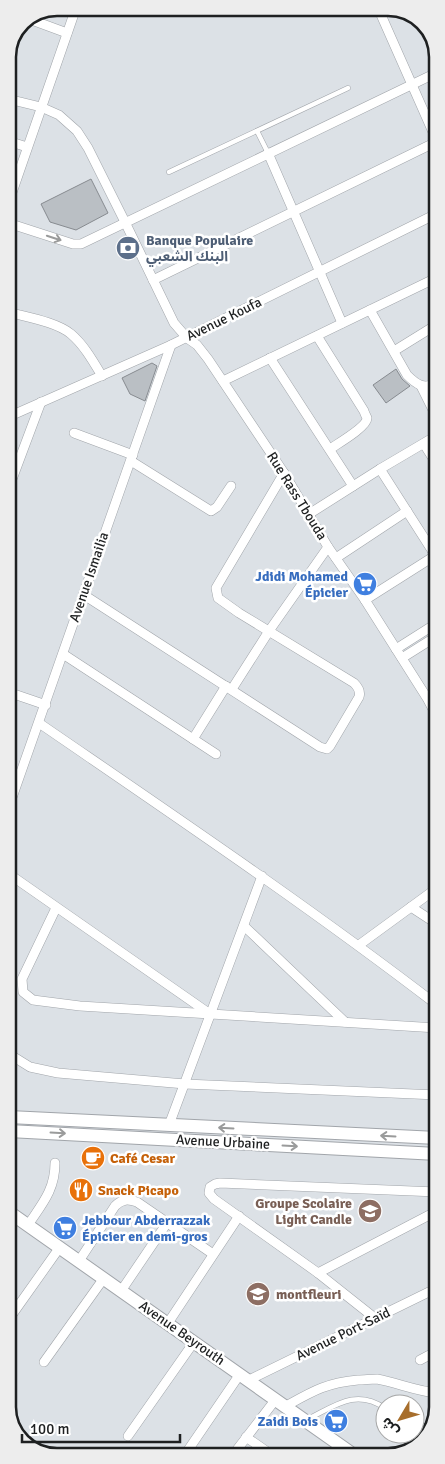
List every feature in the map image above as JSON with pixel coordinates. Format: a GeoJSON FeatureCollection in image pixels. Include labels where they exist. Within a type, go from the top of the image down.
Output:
{"type":"FeatureCollection","features":[{"type":"Feature","properties":{"kind":"street"},"geometry":{"type":"LineString","coordinates":[[16,180],[73,16]]}},
{"type":"Feature","properties":{"kind":"street"},"geometry":{"type":"LineString","coordinates":[[381,16],[429,126]]}},
{"type":"Feature","properties":{"kind":"street"},"geometry":{"type":"LineString","coordinates":[[37,22],[67,32]]}},
{"type":"Feature","properties":{"kind":"street"},"geometry":{"type":"LineString","coordinates":[[16,226],[73,244],[81,244],[429,76]]}},
{"type":"Feature","properties":{"kind":"street","name":"Rue Rass Tbouda"},"geometry":{"type":"LineString","coordinates":[[16,101],[41,107],[59,115],[77,131],[88,148],[174,323],[187,338],[202,350],[223,381],[284,473],[328,547],[365,600],[429,700]]}},
{"type":"Feature","properties":{"kind":"street"},"geometry":{"type":"LineString","coordinates":[[16,144],[27,147]]}},
{"type":"Feature","properties":{"kind":"street"},"geometry":{"type":"LineString","coordinates":[[153,280],[429,144]]}},
{"type":"Feature","properties":{"kind":"street"},"geometry":{"type":"LineString","coordinates":[[268,153],[342,324]]}},
{"type":"Feature","properties":{"kind":"street","name":"Avenue Koufa"},"geometry":{"type":"LineString","coordinates":[[16,413],[187,338],[429,218]]}},
{"type":"Feature","properties":{"kind":"street"},"geometry":{"type":"LineString","coordinates":[[223,381],[429,281]]}},
{"type":"Feature","properties":{"kind":"street"},"geometry":{"type":"LineString","coordinates":[[370,310],[407,375],[415,383],[421,386],[429,386]]}},
{"type":"Feature","properties":{"kind":"street"},"geometry":{"type":"LineString","coordinates":[[16,314],[57,326],[70,333],[82,346],[102,376]]}},
{"type":"Feature","properties":{"kind":"street"},"geometry":{"type":"LineString","coordinates":[[394,351],[429,329]]}},
{"type":"Feature","properties":{"kind":"street"},"geometry":{"type":"LineString","coordinates":[[318,336],[367,418],[360,428],[330,449]]}},
{"type":"Feature","properties":{"kind":"street","name":"Avenue Ismailia"},"geometry":{"type":"LineString","coordinates":[[16,787],[46,706],[171,345]]}},
{"type":"Feature","properties":{"kind":"street"},"geometry":{"type":"LineString","coordinates":[[270,358],[353,486]]}},
{"type":"Feature","properties":{"kind":"street"},"geometry":{"type":"LineString","coordinates":[[421,386],[429,402]]}},
{"type":"Feature","properties":{"kind":"street"},"geometry":{"type":"LineString","coordinates":[[16,469],[41,402]]}},
{"type":"Feature","properties":{"kind":"street"},"geometry":{"type":"LineString","coordinates":[[74,433],[132,458],[211,510],[217,507],[231,486]]}},
{"type":"Feature","properties":{"kind":"street"},"geometry":{"type":"LineString","coordinates":[[309,514],[429,441]]}},
{"type":"Feature","properties":{"kind":"street"},"geometry":{"type":"LineString","coordinates":[[424,444],[429,452]]}},
{"type":"Feature","properties":{"kind":"street"},"geometry":{"type":"LineString","coordinates":[[380,469],[429,544]]}},
{"type":"Feature","properties":{"kind":"street"},"geometry":{"type":"LineString","coordinates":[[84,594],[320,747],[327,749],[359,697],[358,687],[239,613],[218,598],[216,588],[284,473]]}},
{"type":"Feature","properties":{"kind":"street"},"geometry":{"type":"LineString","coordinates":[[336,558],[407,511]]}},
{"type":"Feature","properties":{"kind":"street"},"geometry":{"type":"LineString","coordinates":[[193,739],[328,547]]}},
{"type":"Feature","properties":{"kind":"street"},"geometry":{"type":"LineString","coordinates":[[365,600],[429,559]]}},
{"type":"Feature","properties":{"kind":"street"},"geometry":{"type":"LineString","coordinates":[[396,649],[429,628]]}},
{"type":"Feature","properties":{"kind":"street"},"geometry":{"type":"LineString","coordinates":[[402,658],[429,641]]}},
{"type":"Feature","properties":{"kind":"street"},"geometry":{"type":"LineString","coordinates":[[63,654],[216,754]]}},
{"type":"Feature","properties":{"kind":"street"},"geometry":{"type":"LineString","coordinates":[[16,695],[46,706]]}},
{"type":"Feature","properties":{"kind":"street"},"geometry":{"type":"LineString","coordinates":[[39,723],[262,876],[359,945],[429,999]]}},
{"type":"Feature","properties":{"kind":"street"},"geometry":{"type":"LineString","coordinates":[[169,1125],[262,876]]}},
{"type":"Feature","properties":{"kind":"street"},"geometry":{"type":"LineString","coordinates":[[16,880],[210,1014]]}},
{"type":"Feature","properties":{"kind":"street"},"geometry":{"type":"LineString","coordinates":[[359,945],[429,894]]}},
{"type":"Feature","properties":{"kind":"street"},"geometry":{"type":"LineString","coordinates":[[411,906],[429,918]]}},
{"type":"Feature","properties":{"kind":"street"},"geometry":{"type":"LineString","coordinates":[[56,908],[22,979],[22,992],[40,1002],[429,1027]]}},
{"type":"Feature","properties":{"kind":"street"},"geometry":{"type":"LineString","coordinates":[[244,926],[345,1022]]}},
{"type":"Feature","properties":{"kind":"street"},"geometry":{"type":"LineString","coordinates":[[16,1058],[30,1067],[43,1071],[185,1084],[429,1095]]}},
{"type":"Feature","properties":{"kind":"street","name":"Avenue Urbaine"},"geometry":{"type":"LineString","coordinates":[[16,1117],[429,1138]]}},
{"type":"Feature","properties":{"kind":"street","name":"Avenue Urbaine"},"geometry":{"type":"LineString","coordinates":[[16,1131],[429,1154]]}},
{"type":"Feature","properties":{"kind":"street"},"geometry":{"type":"LineString","coordinates":[[28,1225],[51,1189],[55,1163]]}},
{"type":"Feature","properties":{"kind":"street"},"geometry":{"type":"LineString","coordinates":[[376,1319],[318,1273],[211,1196],[210,1187],[220,1183],[429,1192]]}},
{"type":"Feature","properties":{"kind":"street"},"geometry":{"type":"LineString","coordinates":[[79,1261],[115,1206],[122,1200],[136,1202],[213,1254]]}},
{"type":"Feature","properties":{"kind":"street"},"geometry":{"type":"LineString","coordinates":[[318,1273],[429,1215]]}},
{"type":"Feature","properties":{"kind":"street"},"geometry":{"type":"LineString","coordinates":[[168,1323],[239,1216]]}},
{"type":"Feature","properties":{"kind":"street","name":"Avenue Beyrouth"},"geometry":{"type":"LineString","coordinates":[[16,1218],[344,1448]]}},
{"type":"Feature","properties":{"kind":"street"},"geometry":{"type":"LineString","coordinates":[[121,1291],[167,1223]]}},
{"type":"Feature","properties":{"kind":"street"},"geometry":{"type":"LineString","coordinates":[[16,1309],[60,1247]]}},
{"type":"Feature","properties":{"kind":"street"},"geometry":{"type":"LineString","coordinates":[[44,1362],[104,1278]]}},
{"type":"Feature","properties":{"kind":"street","name":"Avenue Port-Saïd"},"geometry":{"type":"LineString","coordinates":[[245,1377],[376,1319],[429,1292]]}},
{"type":"Feature","properties":{"kind":"street"},"geometry":{"type":"LineString","coordinates":[[128,1436],[194,1342]]}},
{"type":"Feature","properties":{"kind":"street"},"geometry":{"type":"LineString","coordinates":[[420,1360],[429,1355]]}},
{"type":"Feature","properties":{"kind":"street"},"geometry":{"type":"LineString","coordinates":[[190,1448],[245,1377]]}},
{"type":"Feature","properties":{"kind":"street"},"geometry":{"type":"LineString","coordinates":[[238,1448],[246,1437],[281,1403],[320,1387],[339,1382],[376,1379],[409,1389],[429,1392]]}},
{"type":"Feature","properties":{"kind":"street"},"geometry":{"type":"LineString","coordinates":[[246,1437],[262,1448]]}},
{"type":"Feature","properties":{"kind":"lane"},"geometry":{"type":"LineString","coordinates":[[170,172],[348,88]]}},
{"type":"Feature","properties":{"kind":"lane"},"geometry":{"type":"LineString","coordinates":[[257,131],[268,153]]}},
{"type":"Feature","properties":{"kind":"lane"},"geometry":{"type":"LineString","coordinates":[[305,1420],[356,1398],[375,1401]]}},
{"type":"Feature","properties":{"kind":"building"},"geometry":{"type":"Polygon","coordinates":[[[91,179],[108,213],[76,230],[50,222],[41,204],[91,179]]]}},
{"type":"Feature","properties":{"kind":"building"},"geometry":{"type":"Polygon","coordinates":[[[152,363],[157,366],[145,401],[130,394],[122,378],[152,363]]]}},
{"type":"Feature","properties":{"kind":"building"},"geometry":{"type":"Polygon","coordinates":[[[396,369],[402,379],[410,386],[386,403],[373,385],[396,369]]]}},
{"type":"Feature","properties":{"kind":"place","name":"Banque Populaire البنك الشعبي"},"geometry":{"type":"Point","coordinates":[128,248]}},
{"type":"Feature","properties":{"kind":"place","name":"Jdidi Mohamed Épicier"},"geometry":{"type":"Point","coordinates":[365,584]}},
{"type":"Feature","properties":{"kind":"place","name":"Café Cesar"},"geometry":{"type":"Point","coordinates":[93,1158]}},
{"type":"Feature","properties":{"kind":"place","name":"Snack Picapo"},"geometry":{"type":"Point","coordinates":[81,1190]}},
{"type":"Feature","properties":{"kind":"place","name":"Groupe Scolaire Light Candle"},"geometry":{"type":"Point","coordinates":[370,1211]}},
{"type":"Feature","properties":{"kind":"place","name":"Jebbour Abderrazzak Épicier en demi-gros"},"geometry":{"type":"Point","coordinates":[65,1228]}},
{"type":"Feature","properties":{"kind":"place","name":"montfleuri"},"geometry":{"type":"Point","coordinates":[258,1294]}},
{"type":"Feature","properties":{"kind":"place","name":"Zaidi Bois"},"geometry":{"type":"Point","coordinates":[336,1421]}}]}
